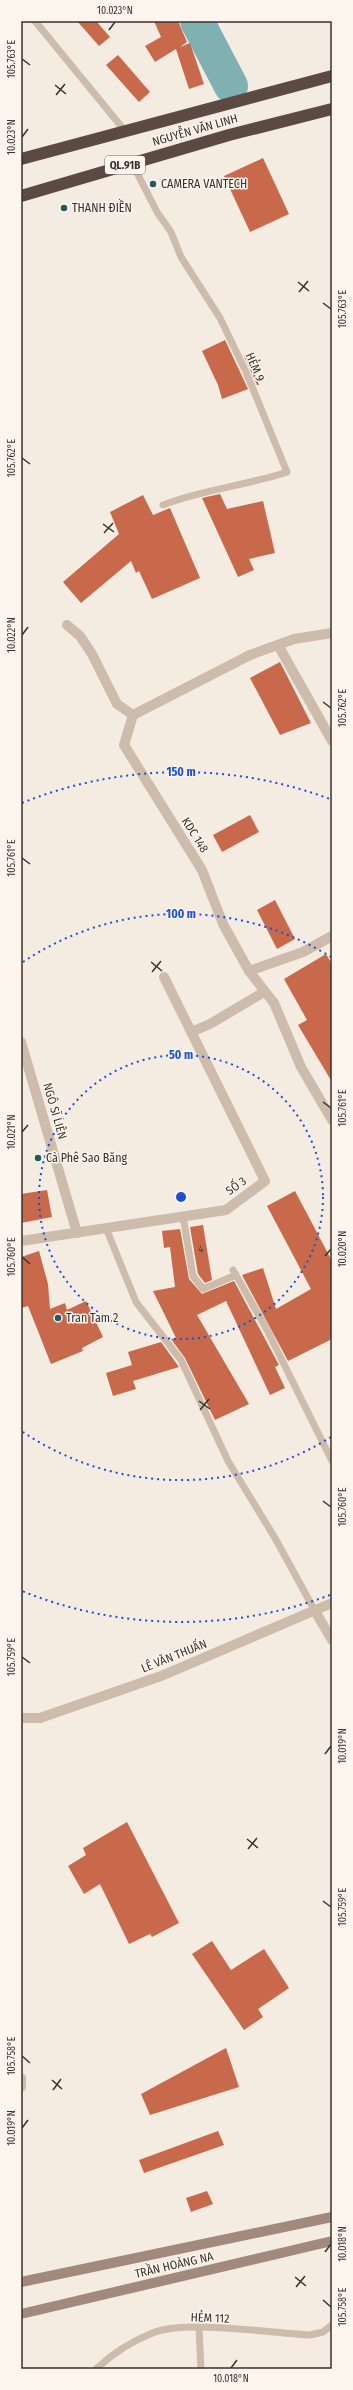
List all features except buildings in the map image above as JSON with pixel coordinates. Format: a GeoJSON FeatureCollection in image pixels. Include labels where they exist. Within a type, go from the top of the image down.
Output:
{"type":"FeatureCollection","features":[{"type":"Feature","properties":{"kind":"highway","name":"NGUYỄN VĂN LINH"},"geometry":{"type":"LineString","coordinates":[[21,159],[221,104],[290,88],[332,76]]}},
{"type":"Feature","properties":{"kind":"highway","name":"NGUYỄN VĂN LINH"},"geometry":{"type":"LineString","coordinates":[[21,196],[229,135],[332,109]]}},
{"type":"Feature","properties":{"kind":"main road","name":"TRẦN HOÀNG NA"},"geometry":{"type":"LineString","coordinates":[[21,2282],[332,2217]]}},
{"type":"Feature","properties":{"kind":"main road","name":"TRẦN HOÀNG NA"},"geometry":{"type":"LineString","coordinates":[[21,2314],[332,2241]]}},
{"type":"Feature","properties":{"kind":"street"},"geometry":{"type":"LineString","coordinates":[[67,625],[80,636],[88,648],[117,704],[133,715],[250,655],[294,640],[332,633]]}},
{"type":"Feature","properties":{"kind":"street"},"geometry":{"type":"LineString","coordinates":[[278,645],[332,741]]}},
{"type":"Feature","properties":{"kind":"street","name":"KDC 148"},"geometry":{"type":"LineString","coordinates":[[133,715],[124,745],[202,870],[223,924],[249,971],[274,1003],[301,1067],[332,1120]]}},
{"type":"Feature","properties":{"kind":"street"},"geometry":{"type":"LineString","coordinates":[[249,971],[303,952],[332,936]]}},
{"type":"Feature","properties":{"kind":"street","name":"SỐ 3"},"geometry":{"type":"LineString","coordinates":[[21,1241],[226,1210],[265,1181],[164,977]]}},
{"type":"Feature","properties":{"kind":"street"},"geometry":{"type":"LineString","coordinates":[[190,1032],[210,1024],[264,992]]}},
{"type":"Feature","properties":{"kind":"street","name":"NGÔ SĨ LIÊN"},"geometry":{"type":"LineString","coordinates":[[21,1042],[77,1233]]}},
{"type":"Feature","properties":{"kind":"street","name":"LÊ VĂN THUẤN"},"geometry":{"type":"LineString","coordinates":[[21,1718],[40,1718],[161,1676],[332,1603]]}},
{"type":"Feature","properties":{"kind":"street"},"geometry":{"type":"LineString","coordinates":[[315,1611],[332,1640]]}},
{"type":"Feature","properties":{"kind":"street"},"geometry":{"type":"LineString","coordinates":[[21,2078],[21,2087]]}},
{"type":"Feature","properties":{"kind":"lane"},"geometry":{"type":"LineString","coordinates":[[35,21],[125,131]]}},
{"type":"Feature","properties":{"kind":"lane","name":"HẺM 9"},"geometry":{"type":"LineString","coordinates":[[132,163],[157,212],[171,232],[181,257],[220,318],[246,372],[287,472],[260,481],[207,492],[163,505]]}},
{"type":"Feature","properties":{"kind":"lane"},"geometry":{"type":"LineString","coordinates":[[183,1216],[193,1276],[203,1289],[234,1272],[266,1328],[332,1461]]}},
{"type":"Feature","properties":{"kind":"lane"},"geometry":{"type":"LineString","coordinates":[[106,1228],[136,1302],[181,1360],[228,1461],[275,1538],[315,1611]]}},
{"type":"Feature","properties":{"kind":"lane","name":"HẺM 112"},"geometry":{"type":"LineString","coordinates":[[96,2369],[131,2343],[156,2332],[199,2328],[310,2335],[322,2332],[332,2325]]}},
{"type":"Feature","properties":{"kind":"lane"},"geometry":{"type":"LineString","coordinates":[[199,2328],[201,2369]]}},
{"type":"Feature","properties":{"kind":"waterway"},"geometry":{"type":"LineString","coordinates":[[197,21],[231,86]]}},
{"type":"Feature","properties":{"kind":"place","name":"CAMERA VANTECH"},"geometry":{"type":"Point","coordinates":[153,184]}},
{"type":"Feature","properties":{"kind":"place","name":"THANH ĐIỀN"},"geometry":{"type":"Point","coordinates":[64,208]}},
{"type":"Feature","properties":{"kind":"place","name":"Cà Phê Sao Băng"},"geometry":{"type":"Point","coordinates":[38,1158]}},
{"type":"Feature","properties":{"kind":"place","name":"Tran Tam 2"},"geometry":{"type":"Point","coordinates":[58,1318]}}]}
